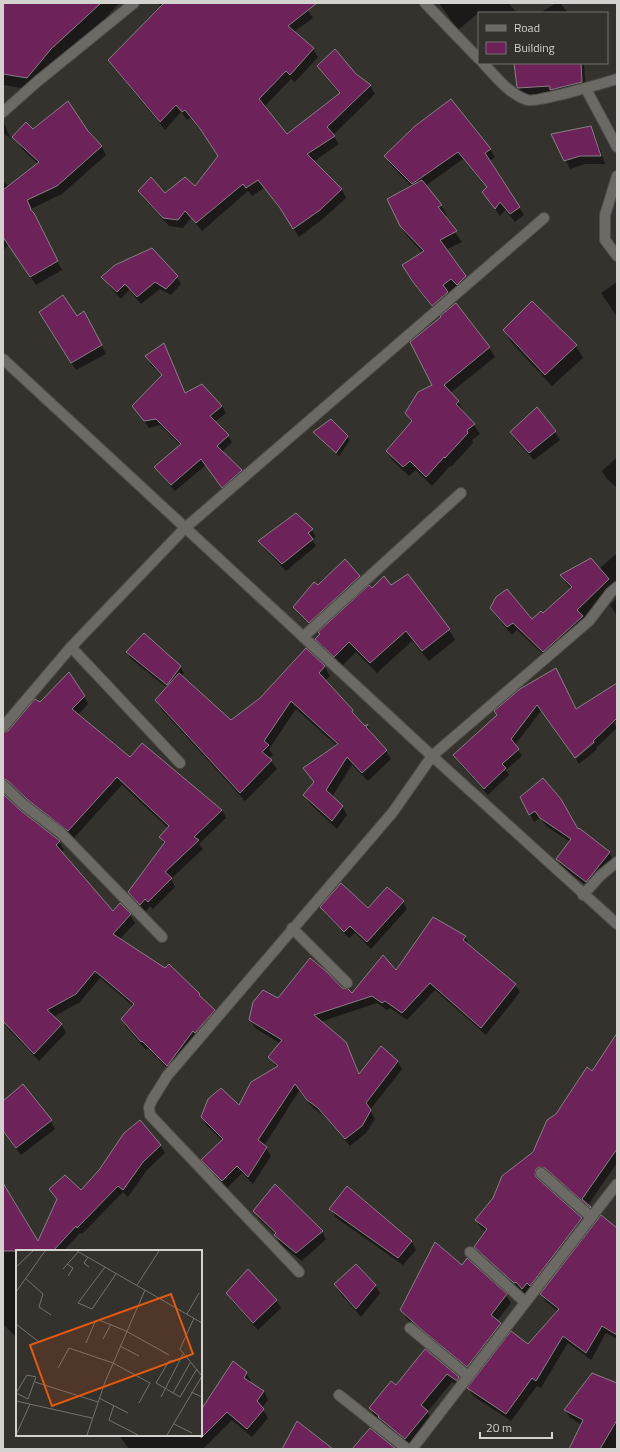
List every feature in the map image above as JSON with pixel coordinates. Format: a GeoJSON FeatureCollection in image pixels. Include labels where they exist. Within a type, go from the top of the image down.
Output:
{"type":"FeatureCollection","features":[{"type":"Feature","properties":{"kind":"street"},"geometry":{"type":"LineString","coordinates":[[3,112],[38,81],[134,3]]}},
{"type":"Feature","properties":{"kind":"street"},"geometry":{"type":"LineString","coordinates":[[425,3],[478,58]]}},
{"type":"Feature","properties":{"kind":"street"},"geometry":{"type":"LineString","coordinates":[[484,64],[511,92],[529,101],[586,89],[617,79]]}},
{"type":"Feature","properties":{"kind":"street"},"geometry":{"type":"LineString","coordinates":[[586,89],[617,147]]}},
{"type":"Feature","properties":{"kind":"street"},"geometry":{"type":"LineString","coordinates":[[617,176],[605,215],[605,240],[617,256]]}},
{"type":"Feature","properties":{"kind":"street"},"geometry":{"type":"LineString","coordinates":[[3,727],[72,647],[185,528],[544,218]]}},
{"type":"Feature","properties":{"kind":"street"},"geometry":{"type":"LineString","coordinates":[[3,359],[583,895],[617,924]]}},
{"type":"Feature","properties":{"kind":"street"},"geometry":{"type":"LineString","coordinates":[[303,637],[461,492]]}},
{"type":"Feature","properties":{"kind":"street"},"geometry":{"type":"LineString","coordinates":[[299,1272],[150,1115],[149,1108],[152,1100],[171,1070],[393,812],[432,756],[589,621],[611,592],[617,587]]}},
{"type":"Feature","properties":{"kind":"street"},"geometry":{"type":"LineString","coordinates":[[72,647],[180,763]]}},
{"type":"Feature","properties":{"kind":"street"},"geometry":{"type":"LineString","coordinates":[[3,785],[24,805],[61,833],[162,937]]}},
{"type":"Feature","properties":{"kind":"street"},"geometry":{"type":"LineString","coordinates":[[583,895],[600,876],[617,862]]}},
{"type":"Feature","properties":{"kind":"street"},"geometry":{"type":"LineString","coordinates":[[292,928],[346,983]]}},
{"type":"Feature","properties":{"kind":"street"},"geometry":{"type":"LineString","coordinates":[[541,1173],[591,1217]]}},
{"type":"Feature","properties":{"kind":"street"},"geometry":{"type":"LineString","coordinates":[[412,1449],[617,1184]]}},
{"type":"Feature","properties":{"kind":"street"},"geometry":{"type":"LineString","coordinates":[[470,1252],[525,1302]]}},
{"type":"Feature","properties":{"kind":"street"},"geometry":{"type":"LineString","coordinates":[[410,1328],[468,1376]]}},
{"type":"Feature","properties":{"kind":"street"},"geometry":{"type":"LineString","coordinates":[[339,1395],[407,1449]]}},
{"type":"Feature","properties":{"kind":"building"},"geometry":{"type":"Polygon","coordinates":[[[3,3],[101,3],[51,49],[27,78],[3,74],[3,3]]]}},
{"type":"Feature","properties":{"kind":"building"},"geometry":{"type":"Polygon","coordinates":[[[164,3],[317,3],[288,26],[314,48],[290,75],[286,71],[259,99],[287,134],[340,93],[317,66],[335,49],[356,74],[371,85],[327,127],[335,136],[307,154],[342,189],[320,210],[293,229],[280,208],[258,180],[246,188],[243,184],[196,223],[185,211],[178,220],[163,218],[138,191],[151,177],[165,193],[185,177],[195,186],[218,156],[201,130],[185,110],[182,112],[176,105],[160,122],[108,60],[164,3]]]}},
{"type":"Feature","properties":{"kind":"building"},"geometry":{"type":"Polygon","coordinates":[[[514,64],[581,64],[582,82],[550,90],[550,86],[517,87],[514,64]]]}},
{"type":"Feature","properties":{"kind":"building"},"geometry":{"type":"Polygon","coordinates":[[[451,99],[491,149],[485,153],[520,207],[510,214],[500,202],[495,209],[482,192],[487,187],[458,152],[412,184],[384,156],[415,126],[451,99]]]}},
{"type":"Feature","properties":{"kind":"building"},"geometry":{"type":"Polygon","coordinates":[[[68,101],[88,131],[102,146],[57,186],[27,200],[30,209],[34,213],[58,261],[30,277],[3,237],[3,190],[39,162],[12,137],[26,122],[33,129],[68,101]]]}},
{"type":"Feature","properties":{"kind":"building"},"geometry":{"type":"Polygon","coordinates":[[[591,126],[601,156],[580,156],[564,161],[551,134],[591,126]]]}},
{"type":"Feature","properties":{"kind":"building"},"geometry":{"type":"Polygon","coordinates":[[[422,180],[442,205],[438,207],[457,231],[440,240],[466,276],[457,285],[451,279],[443,285],[448,292],[432,306],[402,265],[424,251],[400,226],[387,199],[422,180]]]}},
{"type":"Feature","properties":{"kind":"building"},"geometry":{"type":"Polygon","coordinates":[[[152,248],[178,276],[166,289],[155,282],[137,297],[125,284],[117,292],[101,277],[115,265],[152,248]]]}},
{"type":"Feature","properties":{"kind":"building"},"geometry":{"type":"Polygon","coordinates":[[[63,295],[77,316],[84,311],[102,345],[71,363],[39,312],[63,295]]]}},
{"type":"Feature","properties":{"kind":"building"},"geometry":{"type":"Polygon","coordinates":[[[532,301],[577,345],[545,375],[503,330],[532,301]]]}},
{"type":"Feature","properties":{"kind":"building"},"geometry":{"type":"Polygon","coordinates":[[[456,303],[490,347],[444,385],[459,401],[456,404],[475,424],[467,430],[468,433],[426,477],[410,461],[403,467],[386,451],[412,421],[405,413],[418,392],[432,385],[410,342],[456,303]]]}},
{"type":"Feature","properties":{"kind":"building"},"geometry":{"type":"Polygon","coordinates":[[[164,343],[185,393],[202,384],[222,406],[210,416],[229,435],[217,446],[242,470],[222,488],[201,459],[171,485],[154,467],[181,444],[156,419],[144,421],[132,406],[162,375],[145,356],[164,343]]]}},
{"type":"Feature","properties":{"kind":"building"},"geometry":{"type":"Polygon","coordinates":[[[537,407],[556,431],[529,453],[510,432],[537,407]]]}},
{"type":"Feature","properties":{"kind":"building"},"geometry":{"type":"Polygon","coordinates":[[[331,419],[348,436],[336,453],[313,432],[331,419]]]}},
{"type":"Feature","properties":{"kind":"building"},"geometry":{"type":"Polygon","coordinates":[[[296,513],[313,529],[308,533],[313,539],[282,564],[258,541],[296,513]]]}},
{"type":"Feature","properties":{"kind":"building"},"geometry":{"type":"Polygon","coordinates":[[[591,558],[609,579],[577,610],[583,616],[543,652],[513,623],[507,627],[490,608],[496,597],[507,589],[532,619],[541,611],[543,613],[572,587],[560,575],[591,558]]]}},
{"type":"Feature","properties":{"kind":"building"},"geometry":{"type":"Polygon","coordinates":[[[345,559],[360,576],[309,623],[293,607],[314,582],[318,585],[345,559]]]}},
{"type":"Feature","properties":{"kind":"building"},"geometry":{"type":"Polygon","coordinates":[[[408,574],[450,629],[422,651],[406,631],[370,663],[349,642],[334,657],[315,639],[320,634],[318,632],[369,585],[372,588],[384,576],[391,585],[408,574]]]}},
{"type":"Feature","properties":{"kind":"building"},"geometry":{"type":"Polygon","coordinates":[[[144,633],[181,666],[167,685],[126,652],[144,633]]]}},
{"type":"Feature","properties":{"kind":"building"},"geometry":{"type":"Polygon","coordinates":[[[306,648],[325,666],[319,673],[353,710],[352,712],[365,726],[368,724],[366,727],[387,750],[362,773],[347,757],[326,790],[343,806],[332,821],[303,795],[314,782],[303,768],[338,744],[291,701],[264,741],[269,745],[262,752],[272,760],[240,793],[155,700],[179,673],[231,720],[260,698],[306,648]]]}},
{"type":"Feature","properties":{"kind":"building"},"geometry":{"type":"Polygon","coordinates":[[[556,668],[576,709],[617,683],[617,718],[593,741],[594,742],[575,758],[537,705],[511,739],[519,749],[502,764],[506,768],[484,789],[453,755],[497,715],[494,711],[520,689],[556,668]]]}},
{"type":"Feature","properties":{"kind":"building"},"geometry":{"type":"Polygon","coordinates":[[[69,672],[85,696],[72,709],[130,757],[142,743],[222,810],[194,837],[199,840],[165,872],[172,878],[148,902],[145,899],[140,905],[128,892],[165,842],[159,837],[169,826],[117,777],[68,831],[28,800],[7,780],[3,779],[3,733],[8,731],[35,699],[40,702],[69,672]]]}},
{"type":"Feature","properties":{"kind":"building"},"geometry":{"type":"Polygon","coordinates":[[[543,778],[561,799],[578,829],[579,828],[610,852],[586,882],[556,859],[571,839],[540,818],[535,811],[529,815],[520,797],[543,778]]]}},
{"type":"Feature","properties":{"kind":"building"},"geometry":{"type":"Polygon","coordinates":[[[3,794],[20,810],[60,841],[56,845],[113,911],[120,903],[131,914],[113,934],[165,968],[169,964],[215,1010],[195,1033],[193,1031],[167,1066],[142,1041],[141,1042],[121,1019],[134,1004],[95,971],[76,994],[47,1010],[62,1024],[34,1054],[3,1021],[3,794]]]}},
{"type":"Feature","properties":{"kind":"building"},"geometry":{"type":"Polygon","coordinates":[[[341,883],[368,908],[387,887],[404,901],[367,942],[350,926],[344,932],[320,907],[341,883]]]}},
{"type":"Feature","properties":{"kind":"building"},"geometry":{"type":"Polygon","coordinates":[[[433,917],[466,936],[463,940],[516,984],[481,1028],[430,983],[402,1013],[385,1001],[382,1003],[372,996],[314,1015],[346,1042],[359,1074],[381,1046],[398,1061],[366,1103],[371,1110],[362,1126],[345,1139],[318,1108],[307,1100],[295,1084],[258,1140],[267,1147],[248,1177],[237,1166],[222,1181],[201,1160],[223,1139],[201,1117],[208,1099],[221,1088],[239,1105],[251,1082],[278,1066],[268,1057],[282,1040],[249,1020],[253,1002],[263,990],[278,998],[310,958],[327,972],[342,988],[348,989],[352,993],[383,955],[396,970],[433,917]]]}},
{"type":"Feature","properties":{"kind":"building"},"geometry":{"type":"Polygon","coordinates":[[[617,1033],[617,1149],[582,1199],[591,1207],[590,1208],[545,1168],[539,1167],[536,1169],[535,1175],[537,1178],[582,1218],[530,1286],[527,1283],[522,1289],[516,1282],[514,1283],[474,1247],[487,1229],[475,1220],[493,1198],[502,1176],[533,1152],[547,1120],[556,1114],[587,1067],[592,1071],[617,1033]]]}},
{"type":"Feature","properties":{"kind":"building"},"geometry":{"type":"Polygon","coordinates":[[[23,1084],[52,1120],[16,1148],[3,1131],[3,1101],[23,1084]]]}},
{"type":"Feature","properties":{"kind":"building"},"geometry":{"type":"Polygon","coordinates":[[[140,1120],[161,1145],[143,1162],[123,1190],[118,1186],[77,1228],[76,1226],[54,1250],[3,1251],[3,1183],[38,1241],[57,1199],[49,1189],[65,1175],[81,1190],[99,1170],[124,1133],[140,1120]]]}},
{"type":"Feature","properties":{"kind":"building"},"geometry":{"type":"Polygon","coordinates":[[[275,1184],[323,1231],[296,1253],[274,1235],[276,1233],[253,1211],[275,1184]]]}},
{"type":"Feature","properties":{"kind":"building"},"geometry":{"type":"Polygon","coordinates":[[[347,1186],[412,1241],[398,1258],[329,1209],[347,1186]]]}},
{"type":"Feature","properties":{"kind":"building"},"geometry":{"type":"Polygon","coordinates":[[[601,1215],[617,1228],[617,1335],[602,1326],[586,1353],[563,1336],[536,1381],[532,1378],[506,1414],[467,1388],[511,1331],[528,1344],[559,1309],[540,1294],[601,1215]]]}},
{"type":"Feature","properties":{"kind":"building"},"geometry":{"type":"Polygon","coordinates":[[[435,1242],[462,1265],[467,1258],[507,1294],[491,1315],[501,1323],[467,1367],[400,1310],[435,1242]]]}},
{"type":"Feature","properties":{"kind":"building"},"geometry":{"type":"Polygon","coordinates":[[[356,1264],[376,1285],[356,1309],[334,1284],[356,1264]]]}},
{"type":"Feature","properties":{"kind":"building"},"geometry":{"type":"Polygon","coordinates":[[[248,1269],[277,1300],[253,1323],[226,1293],[248,1269]]]}},
{"type":"Feature","properties":{"kind":"building"},"geometry":{"type":"Polygon","coordinates":[[[425,1349],[459,1377],[457,1381],[447,1374],[421,1405],[428,1411],[405,1439],[369,1408],[391,1381],[396,1385],[425,1349]]]}},
{"type":"Feature","properties":{"kind":"building"},"geometry":{"type":"Polygon","coordinates":[[[233,1361],[247,1372],[244,1378],[264,1391],[257,1401],[264,1409],[247,1429],[227,1412],[201,1438],[202,1408],[233,1361]]]}},
{"type":"Feature","properties":{"kind":"building"},"geometry":{"type":"Polygon","coordinates":[[[592,1373],[617,1383],[617,1420],[600,1449],[569,1449],[583,1420],[564,1410],[592,1373]]]}},
{"type":"Feature","properties":{"kind":"building"},"geometry":{"type":"Polygon","coordinates":[[[297,1421],[333,1449],[282,1449],[297,1421]]]}},
{"type":"Feature","properties":{"kind":"building"},"geometry":{"type":"Polygon","coordinates":[[[370,1428],[396,1449],[352,1449],[370,1428]]]}}]}
